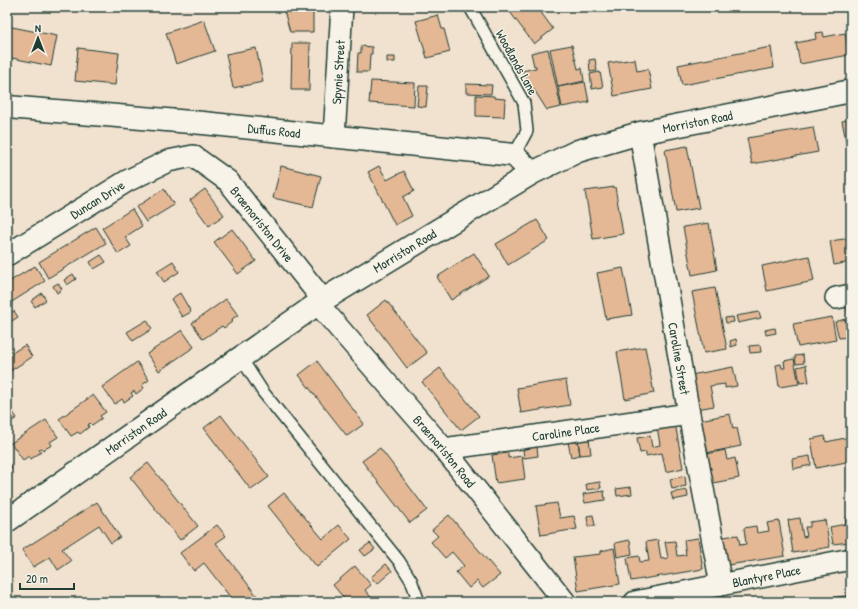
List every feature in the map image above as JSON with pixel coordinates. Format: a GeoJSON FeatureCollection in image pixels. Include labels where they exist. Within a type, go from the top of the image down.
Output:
{"type":"FeatureCollection","features":[{"type":"Feature","properties":{"kind":"main road","name":"Morriston Road"},"geometry":{"type":"LineString","coordinates":[[7,521],[320,302],[532,174],[578,151],[640,133],[851,91]]}},
{"type":"Feature","properties":{"kind":"main road","name":"Duffus Road"},"geometry":{"type":"LineString","coordinates":[[7,107],[203,123],[514,155]]}},
{"type":"Feature","properties":{"kind":"main road"},"geometry":{"type":"LineString","coordinates":[[514,155],[532,174]]}},
{"type":"Feature","properties":{"kind":"street","name":"Spynie Street"},"geometry":{"type":"LineString","coordinates":[[334,137],[342,7]]}},
{"type":"Feature","properties":{"kind":"street","name":"Caroline Street"},"geometry":{"type":"LineString","coordinates":[[640,133],[688,414],[721,585]]}},
{"type":"Feature","properties":{"kind":"street","name":"Duncan Drive"},"geometry":{"type":"LineString","coordinates":[[7,256],[127,181],[168,160],[193,156]]}},
{"type":"Feature","properties":{"kind":"street","name":"Braemoriston Drive"},"geometry":{"type":"LineString","coordinates":[[193,156],[228,181],[320,302]]}},
{"type":"Feature","properties":{"kind":"street","name":"Braemoriston Road"},"geometry":{"type":"LineString","coordinates":[[320,302],[444,449],[565,602]]}},
{"type":"Feature","properties":{"kind":"street","name":"Caroline Place"},"geometry":{"type":"LineString","coordinates":[[444,449],[688,414]]}},
{"type":"Feature","properties":{"kind":"street","name":"Blantyre Place"},"geometry":{"type":"LineString","coordinates":[[635,602],[851,559]]}},
{"type":"Feature","properties":{"kind":"lane","name":"Woodlands Lane"},"geometry":{"type":"LineString","coordinates":[[470,7],[524,102],[528,131],[514,155]]}},
{"type":"Feature","properties":{"kind":"lane"},"geometry":{"type":"LineString","coordinates":[[241,358],[263,392],[399,561],[411,580],[419,602]]}},
{"type":"Feature","properties":{"kind":"building"},"geometry":{"type":"Polygon","coordinates":[[[283,7],[313,7],[313,32],[290,32],[283,7]]]}},
{"type":"Feature","properties":{"kind":"building"},"geometry":{"type":"Polygon","coordinates":[[[517,7],[537,7],[553,29],[534,44],[510,12],[517,7]]]}},
{"type":"Feature","properties":{"kind":"building"},"geometry":{"type":"Polygon","coordinates":[[[438,15],[442,29],[444,29],[450,52],[427,58],[416,21],[438,15]]]}},
{"type":"Feature","properties":{"kind":"building"},"geometry":{"type":"Polygon","coordinates":[[[204,20],[215,51],[176,64],[166,33],[204,20]]]}},
{"type":"Feature","properties":{"kind":"building"},"geometry":{"type":"Polygon","coordinates":[[[7,26],[57,36],[51,66],[7,57],[7,26]]]}},
{"type":"Feature","properties":{"kind":"building"},"geometry":{"type":"Polygon","coordinates":[[[823,32],[824,37],[845,33],[849,55],[800,64],[796,43],[816,39],[815,33],[823,32]]]}},
{"type":"Feature","properties":{"kind":"building"},"geometry":{"type":"Polygon","coordinates":[[[292,43],[310,43],[309,90],[291,90],[292,43]]]}},
{"type":"Feature","properties":{"kind":"building"},"geometry":{"type":"Polygon","coordinates":[[[572,45],[578,69],[582,68],[584,81],[558,87],[550,49],[572,45]]]}},
{"type":"Feature","properties":{"kind":"building"},"geometry":{"type":"Polygon","coordinates":[[[361,46],[372,47],[369,72],[357,72],[358,53],[361,53],[361,46]]]}},
{"type":"Feature","properties":{"kind":"building"},"geometry":{"type":"Polygon","coordinates":[[[771,47],[774,68],[682,85],[678,65],[771,47]]]}},
{"type":"Feature","properties":{"kind":"building"},"geometry":{"type":"Polygon","coordinates":[[[78,48],[119,53],[115,85],[75,81],[78,48]]]}},
{"type":"Feature","properties":{"kind":"building"},"geometry":{"type":"Polygon","coordinates":[[[256,48],[263,82],[233,88],[226,54],[256,48]]]}},
{"type":"Feature","properties":{"kind":"building"},"geometry":{"type":"Polygon","coordinates":[[[548,49],[561,107],[547,110],[522,71],[536,68],[536,66],[534,66],[531,53],[548,49]]]}},
{"type":"Feature","properties":{"kind":"building"},"geometry":{"type":"Polygon","coordinates":[[[387,57],[395,57],[395,62],[387,62],[387,57]]]}},
{"type":"Feature","properties":{"kind":"building"},"geometry":{"type":"Polygon","coordinates":[[[595,59],[597,71],[590,72],[589,60],[595,59]]]}},
{"type":"Feature","properties":{"kind":"building"},"geometry":{"type":"Polygon","coordinates":[[[635,59],[637,71],[648,69],[652,89],[614,96],[608,63],[635,59]]]}},
{"type":"Feature","properties":{"kind":"building"},"geometry":{"type":"Polygon","coordinates":[[[600,72],[603,87],[592,89],[590,74],[600,72]]]}},
{"type":"Feature","properties":{"kind":"building"},"geometry":{"type":"Polygon","coordinates":[[[371,81],[415,83],[414,106],[369,103],[371,81]]]}},
{"type":"Feature","properties":{"kind":"building"},"geometry":{"type":"Polygon","coordinates":[[[585,82],[589,102],[562,107],[558,87],[585,82]]]}},
{"type":"Feature","properties":{"kind":"building"},"geometry":{"type":"Polygon","coordinates":[[[466,84],[492,85],[491,94],[466,93],[466,84]]]}},
{"type":"Feature","properties":{"kind":"building"},"geometry":{"type":"Polygon","coordinates":[[[419,86],[428,86],[426,107],[417,106],[419,86]]]}},
{"type":"Feature","properties":{"kind":"building"},"geometry":{"type":"Polygon","coordinates":[[[476,95],[494,96],[494,98],[505,99],[504,117],[476,116],[476,95]]]}},
{"type":"Feature","properties":{"kind":"building"},"geometry":{"type":"Polygon","coordinates":[[[851,119],[851,146],[847,146],[842,121],[851,119]]]}},
{"type":"Feature","properties":{"kind":"building"},"geometry":{"type":"Polygon","coordinates":[[[813,127],[818,152],[752,164],[747,138],[813,127]]]}},
{"type":"Feature","properties":{"kind":"building"},"geometry":{"type":"Polygon","coordinates":[[[687,146],[699,208],[676,212],[665,150],[687,146]]]}},
{"type":"Feature","properties":{"kind":"building"},"geometry":{"type":"Polygon","coordinates":[[[281,166],[321,176],[313,207],[273,198],[281,166]]]}},
{"type":"Feature","properties":{"kind":"building"},"geometry":{"type":"Polygon","coordinates":[[[379,166],[387,180],[404,171],[414,191],[403,197],[412,216],[395,225],[368,172],[379,166]]]}},
{"type":"Feature","properties":{"kind":"building"},"geometry":{"type":"Polygon","coordinates":[[[615,187],[623,234],[593,239],[585,191],[615,187]]]}},
{"type":"Feature","properties":{"kind":"building"},"geometry":{"type":"Polygon","coordinates":[[[164,189],[174,205],[146,222],[136,207],[164,189]]]}},
{"type":"Feature","properties":{"kind":"building"},"geometry":{"type":"Polygon","coordinates":[[[205,189],[224,215],[209,226],[190,200],[205,189]]]}},
{"type":"Feature","properties":{"kind":"building"},"geometry":{"type":"Polygon","coordinates":[[[132,209],[142,226],[125,237],[131,246],[118,254],[102,228],[132,209]]]}},
{"type":"Feature","properties":{"kind":"building"},"geometry":{"type":"Polygon","coordinates":[[[537,220],[549,240],[508,265],[496,244],[537,220]]]}},
{"type":"Feature","properties":{"kind":"building"},"geometry":{"type":"Polygon","coordinates":[[[709,223],[717,270],[692,275],[683,227],[709,223]]]}},
{"type":"Feature","properties":{"kind":"building"},"geometry":{"type":"Polygon","coordinates":[[[96,227],[106,243],[48,278],[39,262],[96,227]]]}},
{"type":"Feature","properties":{"kind":"building"},"geometry":{"type":"Polygon","coordinates":[[[232,229],[256,261],[238,274],[214,242],[232,229]]]}},
{"type":"Feature","properties":{"kind":"building"},"geometry":{"type":"Polygon","coordinates":[[[851,238],[851,262],[834,265],[830,241],[851,238]]]}},
{"type":"Feature","properties":{"kind":"building"},"geometry":{"type":"Polygon","coordinates":[[[474,253],[489,276],[451,300],[437,277],[474,253]]]}},
{"type":"Feature","properties":{"kind":"building"},"geometry":{"type":"Polygon","coordinates":[[[101,255],[106,262],[94,269],[90,262],[101,255]]]}},
{"type":"Feature","properties":{"kind":"building"},"geometry":{"type":"Polygon","coordinates":[[[809,256],[814,281],[767,291],[762,266],[809,256]]]}},
{"type":"Feature","properties":{"kind":"building"},"geometry":{"type":"Polygon","coordinates":[[[173,261],[179,272],[164,282],[157,271],[173,261]]]}},
{"type":"Feature","properties":{"kind":"building"},"geometry":{"type":"Polygon","coordinates":[[[35,266],[45,281],[7,305],[7,283],[35,266]]]}},
{"type":"Feature","properties":{"kind":"building"},"geometry":{"type":"Polygon","coordinates":[[[623,268],[632,315],[606,319],[597,273],[623,268]]]}},
{"type":"Feature","properties":{"kind":"building"},"geometry":{"type":"Polygon","coordinates":[[[73,274],[76,279],[67,285],[64,280],[73,274]]]}},
{"type":"Feature","properties":{"kind":"building"},"geometry":{"type":"Polygon","coordinates":[[[58,283],[62,289],[57,293],[53,286],[58,283]]]}},
{"type":"Feature","properties":{"kind":"building"},"geometry":{"type":"Polygon","coordinates":[[[715,288],[727,349],[704,353],[692,292],[715,288]]]}},
{"type":"Feature","properties":{"kind":"building"},"geometry":{"type":"Polygon","coordinates":[[[42,293],[46,300],[35,307],[31,301],[42,293]]]}},
{"type":"Feature","properties":{"kind":"building"},"geometry":{"type":"Polygon","coordinates":[[[180,293],[191,312],[182,317],[171,299],[180,293]]]}},
{"type":"Feature","properties":{"kind":"building"},"geometry":{"type":"Polygon","coordinates":[[[226,299],[238,315],[224,328],[222,326],[203,339],[192,323],[226,299]]]}},
{"type":"Feature","properties":{"kind":"building"},"geometry":{"type":"Polygon","coordinates":[[[386,300],[427,353],[407,368],[367,315],[386,300]]]}},
{"type":"Feature","properties":{"kind":"building"},"geometry":{"type":"Polygon","coordinates":[[[851,308],[851,314],[848,315],[847,309],[851,308]]]}},
{"type":"Feature","properties":{"kind":"building"},"geometry":{"type":"Polygon","coordinates":[[[14,311],[18,317],[7,324],[7,315],[14,311]]]}},
{"type":"Feature","properties":{"kind":"building"},"geometry":{"type":"Polygon","coordinates":[[[759,312],[761,318],[738,323],[736,316],[759,312]]]}},
{"type":"Feature","properties":{"kind":"building"},"geometry":{"type":"Polygon","coordinates":[[[733,317],[734,322],[726,323],[725,318],[733,317]]]}},
{"type":"Feature","properties":{"kind":"building"},"geometry":{"type":"Polygon","coordinates":[[[832,317],[836,340],[798,347],[793,324],[832,317]]]}},
{"type":"Feature","properties":{"kind":"building"},"geometry":{"type":"Polygon","coordinates":[[[845,319],[848,337],[839,338],[835,322],[845,319]]]}},
{"type":"Feature","properties":{"kind":"building"},"geometry":{"type":"Polygon","coordinates":[[[147,320],[152,329],[133,341],[127,332],[147,320]]]}},
{"type":"Feature","properties":{"kind":"building"},"geometry":{"type":"Polygon","coordinates":[[[775,328],[776,333],[766,335],[765,330],[775,328]]]}},
{"type":"Feature","properties":{"kind":"building"},"geometry":{"type":"Polygon","coordinates":[[[182,330],[194,347],[159,371],[147,354],[182,330]]]}},
{"type":"Feature","properties":{"kind":"building"},"geometry":{"type":"Polygon","coordinates":[[[736,339],[737,345],[731,347],[730,341],[736,339]]]}},
{"type":"Feature","properties":{"kind":"building"},"geometry":{"type":"Polygon","coordinates":[[[25,345],[32,357],[7,373],[7,356],[25,345]]]}},
{"type":"Feature","properties":{"kind":"building"},"geometry":{"type":"Polygon","coordinates":[[[760,345],[761,352],[750,353],[749,346],[760,345]]]}},
{"type":"Feature","properties":{"kind":"building"},"geometry":{"type":"Polygon","coordinates":[[[645,347],[654,393],[625,399],[617,352],[645,347]]]}},
{"type":"Feature","properties":{"kind":"building"},"geometry":{"type":"Polygon","coordinates":[[[803,355],[804,363],[796,364],[795,356],[803,355]]]}},
{"type":"Feature","properties":{"kind":"building"},"geometry":{"type":"Polygon","coordinates":[[[794,359],[799,384],[779,387],[776,365],[781,364],[782,368],[785,368],[784,361],[794,359]]]}},
{"type":"Feature","properties":{"kind":"building"},"geometry":{"type":"Polygon","coordinates":[[[317,361],[364,424],[347,436],[299,375],[317,361]]]}},
{"type":"Feature","properties":{"kind":"building"},"geometry":{"type":"Polygon","coordinates":[[[137,362],[149,380],[142,385],[144,388],[136,394],[134,391],[131,393],[133,396],[124,402],[122,399],[115,404],[102,387],[137,362]]]}},
{"type":"Feature","properties":{"kind":"building"},"geometry":{"type":"Polygon","coordinates":[[[806,365],[809,382],[800,383],[797,367],[806,365]]]}},
{"type":"Feature","properties":{"kind":"building"},"geometry":{"type":"Polygon","coordinates":[[[733,367],[737,386],[725,388],[725,384],[710,386],[714,406],[697,409],[691,375],[733,367]]]}},
{"type":"Feature","properties":{"kind":"building"},"geometry":{"type":"Polygon","coordinates":[[[440,368],[479,416],[461,430],[422,382],[440,368]]]}},
{"type":"Feature","properties":{"kind":"building"},"geometry":{"type":"Polygon","coordinates":[[[566,380],[570,405],[521,413],[517,388],[566,380]]]}},
{"type":"Feature","properties":{"kind":"building"},"geometry":{"type":"Polygon","coordinates":[[[93,395],[106,412],[100,416],[102,418],[92,425],[90,423],[88,425],[89,427],[80,434],[78,432],[71,436],[59,419],[93,395]]]}},
{"type":"Feature","properties":{"kind":"building"},"geometry":{"type":"Polygon","coordinates":[[[12,411],[17,418],[7,424],[7,414],[12,411]]]}},
{"type":"Feature","properties":{"kind":"building"},"geometry":{"type":"Polygon","coordinates":[[[730,414],[733,429],[737,428],[741,446],[706,453],[700,420],[730,414]]]}},
{"type":"Feature","properties":{"kind":"building"},"geometry":{"type":"Polygon","coordinates":[[[221,415],[269,477],[251,490],[204,428],[221,415]]]}},
{"type":"Feature","properties":{"kind":"building"},"geometry":{"type":"Polygon","coordinates":[[[46,420],[58,437],[50,442],[52,445],[43,450],[42,448],[39,449],[41,452],[31,459],[29,456],[23,460],[11,443],[46,420]]]}},
{"type":"Feature","properties":{"kind":"building"},"geometry":{"type":"Polygon","coordinates":[[[675,423],[683,468],[666,472],[662,453],[646,456],[646,452],[640,453],[637,438],[650,436],[652,447],[660,445],[657,426],[675,423]]]}},
{"type":"Feature","properties":{"kind":"building"},"geometry":{"type":"Polygon","coordinates":[[[825,436],[826,442],[850,437],[851,461],[816,468],[811,439],[825,436]]]}},
{"type":"Feature","properties":{"kind":"building"},"geometry":{"type":"Polygon","coordinates":[[[589,439],[591,454],[580,455],[578,441],[589,439]]]}},
{"type":"Feature","properties":{"kind":"building"},"geometry":{"type":"Polygon","coordinates":[[[578,441],[580,455],[571,457],[568,442],[578,441]]]}},
{"type":"Feature","properties":{"kind":"building"},"geometry":{"type":"Polygon","coordinates":[[[537,447],[538,456],[524,458],[523,449],[537,447]]]}},
{"type":"Feature","properties":{"kind":"building"},"geometry":{"type":"Polygon","coordinates":[[[380,448],[427,510],[410,523],[362,461],[380,448]]]}},
{"type":"Feature","properties":{"kind":"building"},"geometry":{"type":"Polygon","coordinates":[[[725,450],[727,460],[735,458],[739,478],[713,483],[707,454],[725,450]]]}},
{"type":"Feature","properties":{"kind":"building"},"geometry":{"type":"Polygon","coordinates":[[[508,453],[508,458],[522,456],[525,479],[496,483],[492,455],[508,453]]]}},
{"type":"Feature","properties":{"kind":"building"},"geometry":{"type":"Polygon","coordinates":[[[810,456],[811,465],[793,469],[792,459],[810,456]]]}},
{"type":"Feature","properties":{"kind":"building"},"geometry":{"type":"Polygon","coordinates":[[[7,460],[12,467],[7,470],[7,460]]]}},
{"type":"Feature","properties":{"kind":"building"},"geometry":{"type":"Polygon","coordinates":[[[148,463],[198,526],[180,540],[130,477],[148,463]]]}},
{"type":"Feature","properties":{"kind":"building"},"geometry":{"type":"Polygon","coordinates":[[[685,476],[686,486],[672,489],[670,479],[685,476]]]}},
{"type":"Feature","properties":{"kind":"building"},"geometry":{"type":"Polygon","coordinates":[[[600,482],[601,488],[587,490],[586,484],[600,482]]]}},
{"type":"Feature","properties":{"kind":"building"},"geometry":{"type":"Polygon","coordinates":[[[631,487],[632,494],[617,496],[616,489],[631,487]]]}},
{"type":"Feature","properties":{"kind":"building"},"geometry":{"type":"Polygon","coordinates":[[[687,490],[688,497],[673,500],[671,493],[687,490]]]}},
{"type":"Feature","properties":{"kind":"building"},"geometry":{"type":"Polygon","coordinates":[[[604,491],[605,500],[585,503],[583,494],[604,491]]]}},
{"type":"Feature","properties":{"kind":"building"},"geometry":{"type":"Polygon","coordinates":[[[284,493],[323,539],[339,525],[351,539],[317,567],[268,506],[284,493]]]}},
{"type":"Feature","properties":{"kind":"building"},"geometry":{"type":"Polygon","coordinates":[[[97,502],[120,537],[111,543],[99,525],[62,549],[71,561],[58,570],[50,557],[33,567],[22,550],[97,502]]]}},
{"type":"Feature","properties":{"kind":"building"},"geometry":{"type":"Polygon","coordinates":[[[557,503],[560,518],[574,516],[577,529],[541,535],[536,506],[557,503]]]}},
{"type":"Feature","properties":{"kind":"building"},"geometry":{"type":"Polygon","coordinates":[[[449,515],[500,575],[483,588],[477,581],[469,588],[456,572],[464,566],[452,552],[445,558],[431,542],[438,536],[432,530],[449,515]]]}},
{"type":"Feature","properties":{"kind":"building"},"geometry":{"type":"Polygon","coordinates":[[[593,515],[595,526],[588,527],[587,516],[593,515]]]}},
{"type":"Feature","properties":{"kind":"building"},"geometry":{"type":"Polygon","coordinates":[[[800,518],[803,537],[807,536],[805,527],[810,527],[810,522],[825,520],[830,547],[793,553],[788,520],[800,518]]]}},
{"type":"Feature","properties":{"kind":"building"},"geometry":{"type":"Polygon","coordinates":[[[845,518],[851,518],[851,545],[849,542],[833,544],[830,527],[846,524],[845,518]]]}},
{"type":"Feature","properties":{"kind":"building"},"geometry":{"type":"Polygon","coordinates":[[[779,521],[785,556],[728,565],[723,537],[738,535],[740,545],[746,544],[744,528],[756,526],[757,533],[769,531],[767,523],[779,521]]]}},
{"type":"Feature","properties":{"kind":"building"},"geometry":{"type":"Polygon","coordinates":[[[217,525],[226,536],[216,543],[257,596],[249,602],[234,602],[204,563],[194,571],[180,553],[217,525]]]}},
{"type":"Feature","properties":{"kind":"building"},"geometry":{"type":"Polygon","coordinates":[[[698,538],[703,569],[631,581],[627,558],[639,556],[640,562],[649,561],[646,542],[658,540],[661,559],[668,558],[665,542],[675,541],[677,556],[686,555],[684,540],[698,538]]]}},
{"type":"Feature","properties":{"kind":"building"},"geometry":{"type":"Polygon","coordinates":[[[630,540],[632,554],[617,557],[615,543],[630,540]]]}},
{"type":"Feature","properties":{"kind":"building"},"geometry":{"type":"Polygon","coordinates":[[[370,543],[375,549],[365,556],[360,550],[370,543]]]}},
{"type":"Feature","properties":{"kind":"building"},"geometry":{"type":"Polygon","coordinates":[[[614,548],[620,584],[578,591],[573,557],[601,554],[601,551],[614,548]]]}},
{"type":"Feature","properties":{"kind":"building"},"geometry":{"type":"Polygon","coordinates":[[[386,564],[392,571],[377,584],[371,577],[386,564]]]}},
{"type":"Feature","properties":{"kind":"building"},"geometry":{"type":"Polygon","coordinates":[[[355,566],[371,585],[365,590],[375,602],[347,602],[333,585],[355,566]]]}},
{"type":"Feature","properties":{"kind":"building"},"geometry":{"type":"Polygon","coordinates":[[[10,586],[12,594],[7,596],[7,587],[10,586]]]}},
{"type":"Feature","properties":{"kind":"building"},"geometry":{"type":"Polygon","coordinates":[[[851,595],[851,602],[802,602],[851,595]]]}}]}
